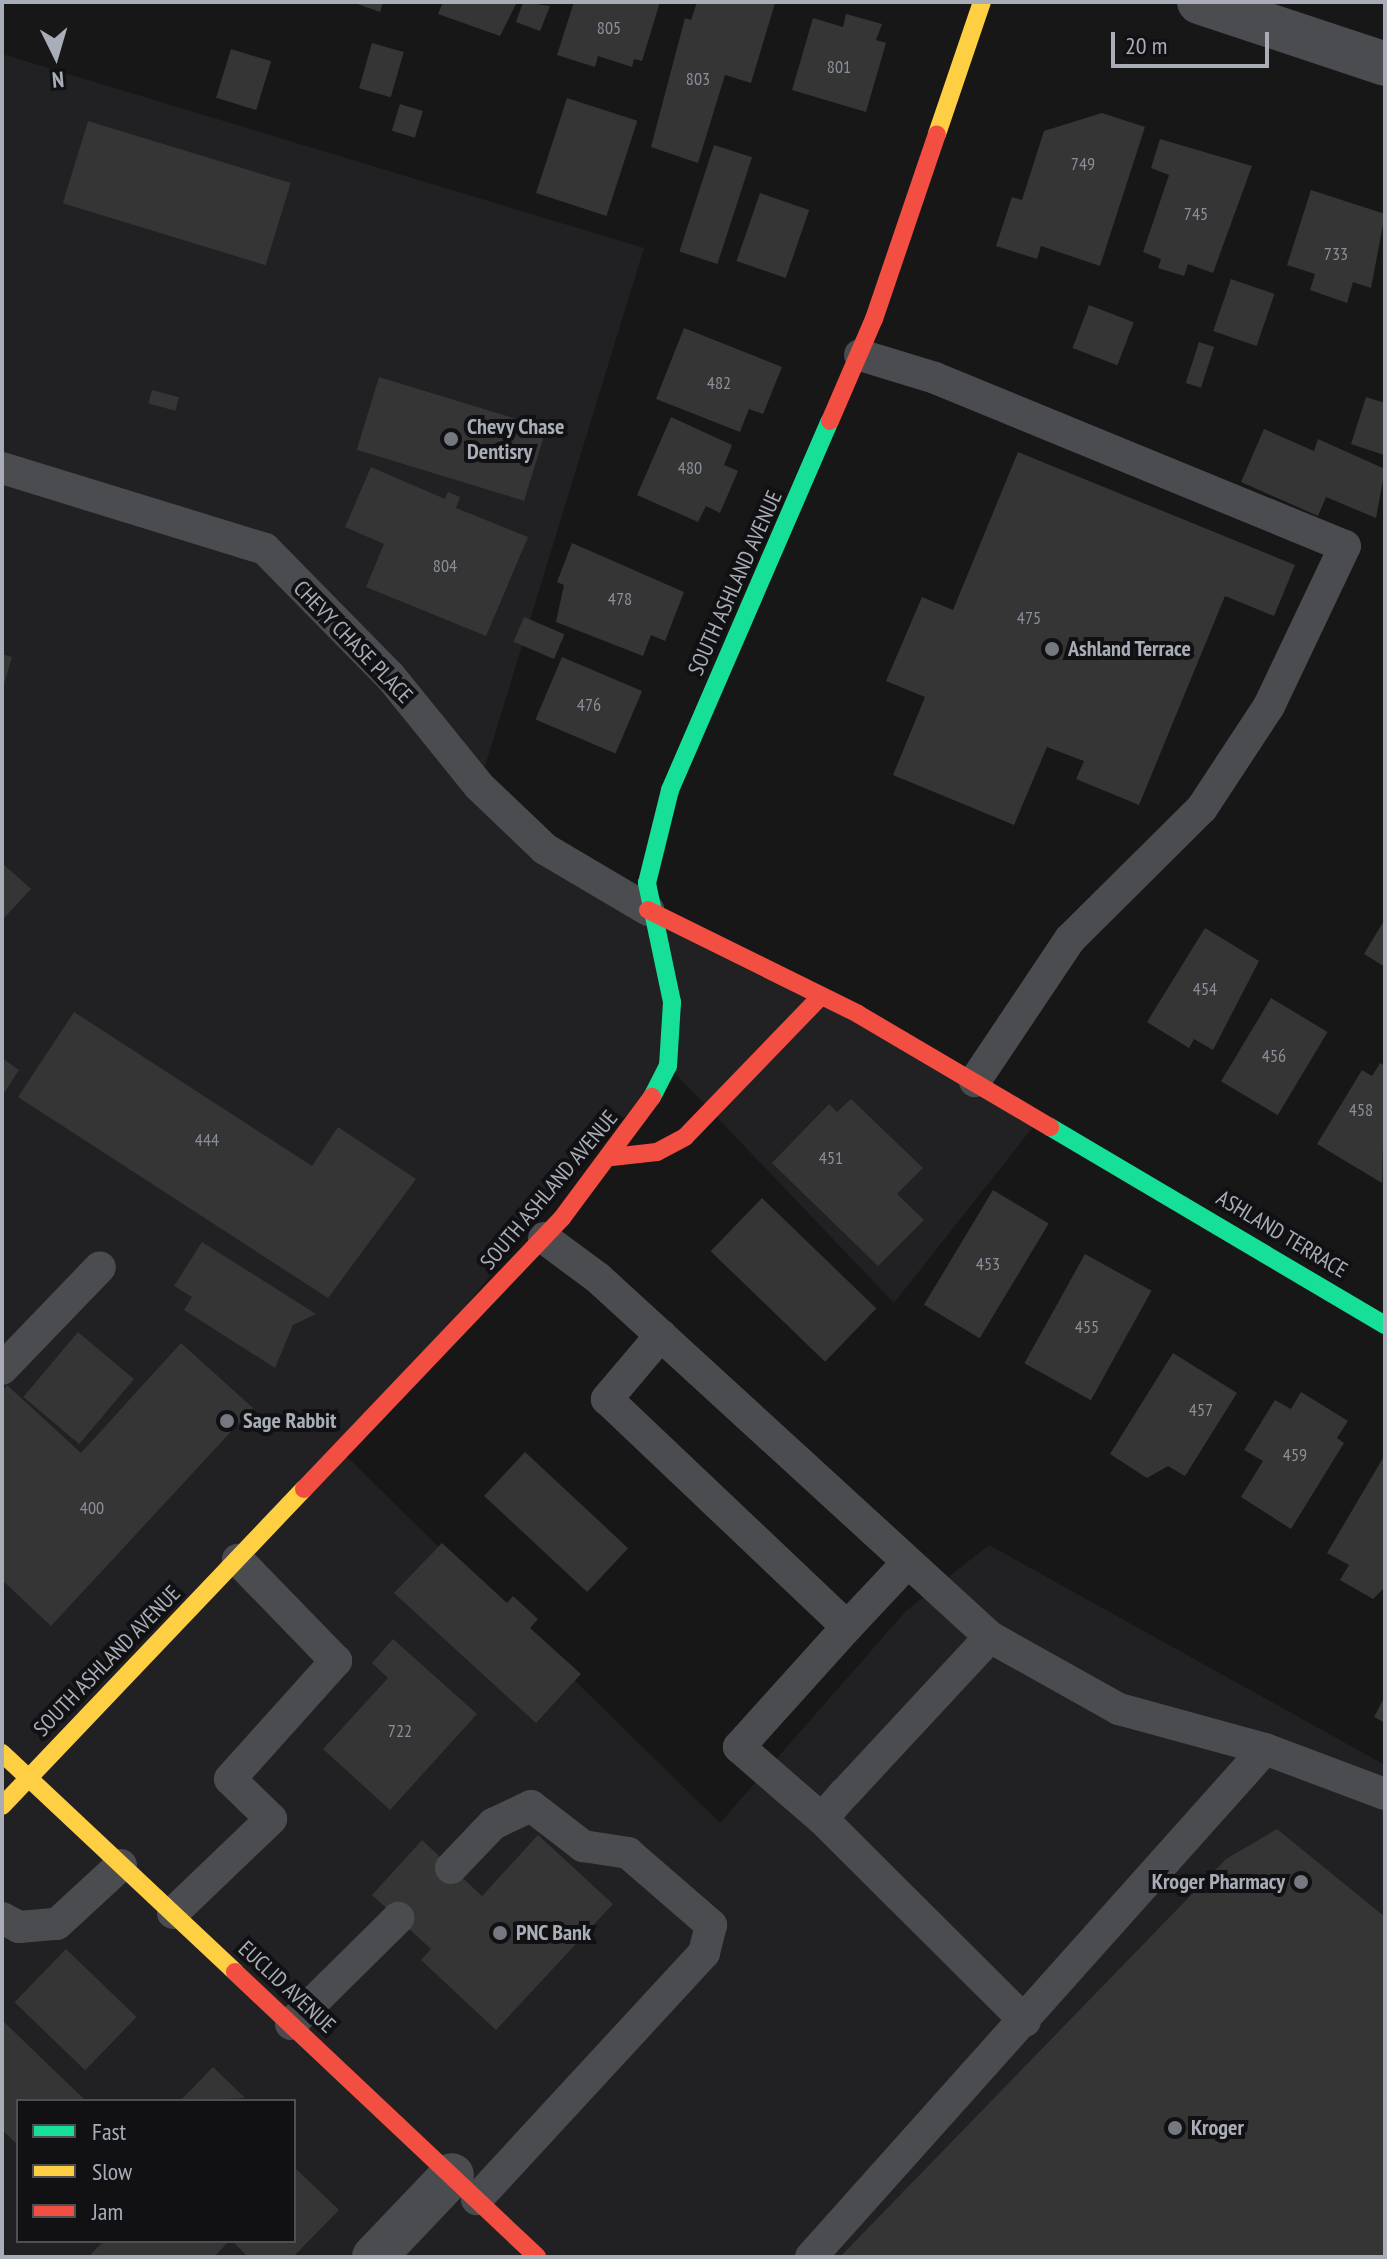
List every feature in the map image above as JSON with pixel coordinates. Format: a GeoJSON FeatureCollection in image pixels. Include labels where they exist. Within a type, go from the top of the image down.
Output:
{"type":"FeatureCollection","features":[{"type":"Feature","properties":{"kind":"street","name":"SOUTH ASHLAND AVENUE"},"geometry":{"type":"LineString","coordinates":[[2,1806],[544,1238],[612,1157],[657,1091],[672,1038],[668,966],[648,910],[651,853],[670,790],[860,355],[982,2]]}},
{"type":"Feature","properties":{"kind":"street"},"geometry":{"type":"LineString","coordinates":[[1199,2],[1385,64]]}},
{"type":"Feature","properties":{"kind":"street","name":"ASHLAND TERRACE"},"geometry":{"type":"LineString","coordinates":[[648,910],[821,996],[975,1081],[1385,1325]]}},
{"type":"Feature","properties":{"kind":"street"},"geometry":{"type":"LineString","coordinates":[[612,1157],[657,1152],[685,1137],[821,996]]}},
{"type":"Feature","properties":{"kind":"street","name":"EUCLID AVENUE"},"geometry":{"type":"LineString","coordinates":[[2,1753],[464,2187],[533,2256]]}},
{"type":"Feature","properties":{"kind":"street"},"geometry":{"type":"LineString","coordinates":[[374,2257],[464,2187]]}},
{"type":"Feature","properties":{"kind":"lane"},"geometry":{"type":"LineString","coordinates":[[860,355],[935,378],[1345,546],[1269,706],[1202,808],[1070,939],[975,1081]]}},
{"type":"Feature","properties":{"kind":"lane","name":"CHEVY CHASE PLACE"},"geometry":{"type":"LineString","coordinates":[[2,468],[265,549],[390,676],[512,817],[576,870],[648,910]]}},
{"type":"Feature","properties":{"kind":"lane"},"geometry":{"type":"LineString","coordinates":[[544,1238],[661,1335],[990,1637],[1119,1709],[1265,1749],[1385,1794]]}},
{"type":"Feature","properties":{"kind":"lane"},"geometry":{"type":"LineString","coordinates":[[2,1369],[100,1267]]}},
{"type":"Feature","properties":{"kind":"lane"},"geometry":{"type":"LineString","coordinates":[[661,1335],[607,1399],[847,1627]]}},
{"type":"Feature","properties":{"kind":"lane"},"geometry":{"type":"LineString","coordinates":[[173,1913],[271,1819],[230,1779],[336,1661],[238,1560]]}},
{"type":"Feature","properties":{"kind":"lane"},"geometry":{"type":"LineString","coordinates":[[908,1562],[739,1747],[822,1819],[1025,2021]]}},
{"type":"Feature","properties":{"kind":"lane"},"geometry":{"type":"LineString","coordinates":[[822,1819],[990,1637]]}},
{"type":"Feature","properties":{"kind":"lane"},"geometry":{"type":"LineString","coordinates":[[811,2257],[1265,1749]]}},
{"type":"Feature","properties":{"kind":"lane"},"geometry":{"type":"LineString","coordinates":[[451,1868],[493,1824],[531,1806],[583,1846],[628,1853],[711,1925],[704,1953],[464,2187]]}},
{"type":"Feature","properties":{"kind":"lane"},"geometry":{"type":"LineString","coordinates":[[2,1918],[19,1927],[57,1924],[121,1865]]}},
{"type":"Feature","properties":{"kind":"lane"},"geometry":{"type":"LineString","coordinates":[[291,2024],[398,1918]]}},
{"type":"Feature","properties":{"kind":"shaded area"},"geometry":{"type":"Polygon","coordinates":[[[2,54],[644,248],[479,786],[545,849],[1040,1118],[894,1303],[668,1066],[342,1452],[720,1823],[906,1611],[989,1545],[1385,1765],[1385,2257],[2,2257],[2,54]]]}},
{"type":"Feature","properties":{"kind":"building"},"geometry":{"type":"Polygon","coordinates":[[[352,2],[383,2],[380,12],[352,2]]]}},
{"type":"Feature","properties":{"kind":"building"},"geometry":{"type":"Polygon","coordinates":[[[443,2],[517,2],[500,36],[438,14],[443,2]]]}},
{"type":"Feature","properties":{"kind":"building"},"geometry":{"type":"Polygon","coordinates":[[[523,2],[550,6],[540,31],[516,22],[523,2]]]}},
{"type":"Feature","properties":{"kind":"building"},"geometry":{"type":"Polygon","coordinates":[[[574,2],[660,2],[642,61],[634,59],[632,67],[598,56],[595,67],[557,55],[574,2]]]}},
{"type":"Feature","properties":{"kind":"building"},"geometry":{"type":"Polygon","coordinates":[[[697,2],[775,3],[751,83],[725,75],[698,163],[651,147],[685,18],[691,20],[697,2]]]}},
{"type":"Feature","properties":{"kind":"building"},"geometry":{"type":"Polygon","coordinates":[[[846,14],[882,24],[876,40],[886,43],[866,112],[792,90],[813,18],[843,27],[846,14]]]}},
{"type":"Feature","properties":{"kind":"building"},"geometry":{"type":"Polygon","coordinates":[[[372,43],[404,52],[391,97],[359,88],[372,43]]]}},
{"type":"Feature","properties":{"kind":"building"},"geometry":{"type":"Polygon","coordinates":[[[231,49],[271,61],[256,110],[216,98],[231,49]]]}},
{"type":"Feature","properties":{"kind":"building"},"geometry":{"type":"Polygon","coordinates":[[[567,98],[637,121],[606,216],[536,193],[567,98]]]}},
{"type":"Feature","properties":{"kind":"building"},"geometry":{"type":"Polygon","coordinates":[[[400,104],[423,111],[415,138],[392,131],[400,104]]]}},
{"type":"Feature","properties":{"kind":"building"},"geometry":{"type":"Polygon","coordinates":[[[1102,113],[1145,127],[1100,266],[1041,246],[1037,259],[996,246],[1012,197],[1022,200],[1044,131],[1102,113]]]}},
{"type":"Feature","properties":{"kind":"building"},"geometry":{"type":"Polygon","coordinates":[[[88,121],[291,183],[266,265],[63,203],[88,121]]]}},
{"type":"Feature","properties":{"kind":"building"},"geometry":{"type":"Polygon","coordinates":[[[1160,139],[1252,166],[1213,273],[1188,264],[1184,276],[1158,268],[1161,259],[1143,252],[1169,175],[1151,168],[1160,139]]]}},
{"type":"Feature","properties":{"kind":"building"},"geometry":{"type":"Polygon","coordinates":[[[714,145],[752,157],[717,264],[679,252],[714,145]]]}},
{"type":"Feature","properties":{"kind":"building"},"geometry":{"type":"Polygon","coordinates":[[[1311,190],[1385,214],[1371,288],[1353,282],[1347,303],[1310,290],[1315,274],[1287,265],[1311,190]]]}},
{"type":"Feature","properties":{"kind":"building"},"geometry":{"type":"Polygon","coordinates":[[[760,193],[809,210],[786,278],[737,261],[760,193]]]}},
{"type":"Feature","properties":{"kind":"building"},"geometry":{"type":"Polygon","coordinates":[[[1231,279],[1274,294],[1257,346],[1213,331],[1231,279]]]}},
{"type":"Feature","properties":{"kind":"building"},"geometry":{"type":"Polygon","coordinates":[[[1089,305],[1134,322],[1117,365],[1073,348],[1089,305]]]}},
{"type":"Feature","properties":{"kind":"building"},"geometry":{"type":"Polygon","coordinates":[[[684,328],[782,367],[763,414],[749,409],[740,432],[656,399],[684,328]]]}},
{"type":"Feature","properties":{"kind":"building"},"geometry":{"type":"Polygon","coordinates":[[[1199,342],[1214,347],[1201,388],[1186,383],[1199,342]]]}},
{"type":"Feature","properties":{"kind":"building","name":"Chevy Chase Dentisry"},"geometry":{"type":"Polygon","coordinates":[[[379,377],[546,428],[524,501],[357,450],[379,377]]]}},
{"type":"Feature","properties":{"kind":"building"},"geometry":{"type":"Polygon","coordinates":[[[152,390],[179,397],[175,411],[148,404],[152,390]]]}},
{"type":"Feature","properties":{"kind":"building"},"geometry":{"type":"Polygon","coordinates":[[[1366,397],[1385,403],[1384,455],[1351,444],[1366,397]]]}},
{"type":"Feature","properties":{"kind":"building"},"geometry":{"type":"Polygon","coordinates":[[[671,417],[732,445],[724,465],[738,471],[720,513],[706,506],[698,522],[637,495],[671,417]]]}},
{"type":"Feature","properties":{"kind":"building"},"geometry":{"type":"Polygon","coordinates":[[[1264,429],[1314,451],[1318,439],[1385,469],[1376,518],[1326,497],[1318,516],[1241,482],[1264,429]]]}},
{"type":"Feature","properties":{"kind":"building","name":"Ashland Terrace"},"geometry":{"type":"Polygon","coordinates":[[[1018,452],[1295,565],[1274,616],[1225,596],[1139,805],[1076,779],[1084,761],[1047,747],[1014,825],[893,775],[925,697],[886,681],[922,597],[953,610],[1018,452]]]}},
{"type":"Feature","properties":{"kind":"building"},"geometry":{"type":"Polygon","coordinates":[[[371,467],[445,499],[448,492],[460,497],[456,508],[528,537],[486,636],[366,587],[384,544],[345,527],[371,467]]]}},
{"type":"Feature","properties":{"kind":"building"},"geometry":{"type":"Polygon","coordinates":[[[572,543],[684,592],[665,641],[651,635],[643,656],[556,622],[564,585],[557,582],[572,543]]]}},
{"type":"Feature","properties":{"kind":"building"},"geometry":{"type":"Polygon","coordinates":[[[524,617],[565,634],[554,659],[513,642],[524,617]]]}},
{"type":"Feature","properties":{"kind":"building"},"geometry":{"type":"Polygon","coordinates":[[[2,654],[12,657],[3,688],[2,688],[2,654]]]}},
{"type":"Feature","properties":{"kind":"building"},"geometry":{"type":"Polygon","coordinates":[[[562,657],[642,691],[616,754],[535,720],[562,657]]]}},
{"type":"Feature","properties":{"kind":"building"},"geometry":{"type":"Polygon","coordinates":[[[2,863],[31,889],[2,920],[2,863]]]}},
{"type":"Feature","properties":{"kind":"building"},"geometry":{"type":"Polygon","coordinates":[[[1385,919],[1385,967],[1364,954],[1385,919]]]}},
{"type":"Feature","properties":{"kind":"building"},"geometry":{"type":"Polygon","coordinates":[[[1205,928],[1259,961],[1213,1050],[1194,1039],[1189,1048],[1147,1022],[1205,928]]]}},
{"type":"Feature","properties":{"kind":"building"},"geometry":{"type":"Polygon","coordinates":[[[1271,998],[1328,1032],[1278,1115],[1221,1081],[1271,998]]]}},
{"type":"Feature","properties":{"kind":"building"},"geometry":{"type":"Polygon","coordinates":[[[74,1012],[312,1166],[338,1127],[416,1179],[328,1298],[18,1097],[74,1012]]]}},
{"type":"Feature","properties":{"kind":"building"},"geometry":{"type":"Polygon","coordinates":[[[2,1058],[19,1070],[2,1096],[2,1058]]]}},
{"type":"Feature","properties":{"kind":"building"},"geometry":{"type":"Polygon","coordinates":[[[1380,1063],[1385,1066],[1382,1183],[1317,1144],[1362,1070],[1372,1076],[1380,1063]]]}},
{"type":"Feature","properties":{"kind":"building"},"geometry":{"type":"Polygon","coordinates":[[[851,1099],[923,1168],[897,1194],[924,1220],[878,1266],[772,1163],[829,1104],[837,1112],[851,1099]]]}},
{"type":"Feature","properties":{"kind":"building"},"geometry":{"type":"Polygon","coordinates":[[[993,1190],[1049,1223],[980,1338],[924,1305],[993,1190]]]}},
{"type":"Feature","properties":{"kind":"building"},"geometry":{"type":"Polygon","coordinates":[[[762,1198],[876,1308],[825,1362],[711,1251],[762,1198]]]}},
{"type":"Feature","properties":{"kind":"building"},"geometry":{"type":"Polygon","coordinates":[[[202,1242],[316,1314],[293,1325],[275,1368],[184,1310],[192,1297],[174,1286],[202,1242]]]}},
{"type":"Feature","properties":{"kind":"building"},"geometry":{"type":"Polygon","coordinates":[[[1085,1254],[1151,1291],[1091,1400],[1024,1363],[1085,1254]]]}},
{"type":"Feature","properties":{"kind":"building"},"geometry":{"type":"Polygon","coordinates":[[[78,1332],[134,1379],[79,1444],[23,1397],[78,1332]]]}},
{"type":"Feature","properties":{"kind":"building"},"geometry":{"type":"Polygon","coordinates":[[[181,1343],[253,1408],[51,1626],[2,1580],[2,1391],[7,1385],[81,1453],[181,1343]]]}},
{"type":"Feature","properties":{"kind":"building"},"geometry":{"type":"Polygon","coordinates":[[[1173,1353],[1237,1393],[1185,1476],[1168,1466],[1147,1478],[1110,1454],[1173,1353]]]}},
{"type":"Feature","properties":{"kind":"building"},"geometry":{"type":"Polygon","coordinates":[[[1301,1392],[1348,1421],[1337,1438],[1344,1443],[1291,1529],[1241,1497],[1263,1461],[1244,1450],[1275,1400],[1291,1409],[1301,1392]]]}},
{"type":"Feature","properties":{"kind":"building"},"geometry":{"type":"Polygon","coordinates":[[[525,1452],[628,1548],[587,1592],[484,1496],[525,1452]]]}},
{"type":"Feature","properties":{"kind":"building"},"geometry":{"type":"Polygon","coordinates":[[[1383,1458],[1385,1587],[1373,1599],[1340,1580],[1349,1565],[1327,1553],[1383,1458]]]}},
{"type":"Feature","properties":{"kind":"building"},"geometry":{"type":"Polygon","coordinates":[[[442,1543],[507,1603],[513,1596],[538,1619],[530,1628],[581,1674],[536,1723],[394,1593],[442,1543]]]}},
{"type":"Feature","properties":{"kind":"building"},"geometry":{"type":"Polygon","coordinates":[[[393,1639],[477,1714],[390,1810],[323,1749],[388,1678],[372,1663],[393,1639]]]}},
{"type":"Feature","properties":{"kind":"building"},"geometry":{"type":"Polygon","coordinates":[[[1385,1696],[1385,1723],[1374,1717],[1385,1696]]]}},
{"type":"Feature","properties":{"kind":"building","name":"Kroger"},"geometry":{"type":"Polygon","coordinates":[[[1277,1829],[1385,1917],[1385,2257],[840,2257],[1226,1859],[1277,1829]]]}},
{"type":"Feature","properties":{"kind":"building","name":"PNC Bank"},"geometry":{"type":"Polygon","coordinates":[[[538,1835],[613,1904],[496,2030],[421,1960],[431,1949],[372,1895],[422,1840],[482,1896],[538,1835]]]}},
{"type":"Feature","properties":{"kind":"building"},"geometry":{"type":"Polygon","coordinates":[[[66,1949],[136,2017],[85,2070],[15,2002],[66,1949]]]}},
{"type":"Feature","properties":{"kind":"building"},"geometry":{"type":"Polygon","coordinates":[[[2,2020],[84,2099],[16,2099],[16,2143],[2,2130],[2,2020]]]}},
{"type":"Feature","properties":{"kind":"building"},"geometry":{"type":"Polygon","coordinates":[[[213,2067],[245,2098],[223,2099],[182,2099],[213,2067]]]}},
{"type":"Feature","properties":{"kind":"building"},"geometry":{"type":"Polygon","coordinates":[[[296,2169],[339,2210],[293,2257],[248,2257],[234,2243],[296,2243],[296,2169]]]}},
{"type":"Feature","properties":{"kind":"building"},"geometry":{"type":"Polygon","coordinates":[[[102,2243],[227,2243],[214,2257],[88,2257],[102,2243]]]}},
{"type":"Feature","properties":{"kind":"traffic: fast"},"geometry":{"type":"LineString","coordinates":[[652,1097],[668,1066],[672,1002],[647,883],[670,790],[830,421]]}},
{"type":"Feature","properties":{"kind":"traffic: fast"},"geometry":{"type":"LineString","coordinates":[[1050,1127],[1385,1325]]}},
{"type":"Feature","properties":{"kind":"traffic: slow"},"geometry":{"type":"LineString","coordinates":[[937,134],[982,2]]}},
{"type":"Feature","properties":{"kind":"traffic: slow"},"geometry":{"type":"LineString","coordinates":[[2,1806],[304,1489]]}},
{"type":"Feature","properties":{"kind":"traffic: slow"},"geometry":{"type":"LineString","coordinates":[[2,1753],[235,1972]]}},
{"type":"Feature","properties":{"kind":"traffic: jam"},"geometry":{"type":"LineString","coordinates":[[830,421],[874,319],[937,134]]}},
{"type":"Feature","properties":{"kind":"traffic: jam"},"geometry":{"type":"LineString","coordinates":[[648,910],[858,1014],[1050,1127]]}},
{"type":"Feature","properties":{"kind":"traffic: jam"},"geometry":{"type":"LineString","coordinates":[[612,1157],[657,1152],[685,1137],[821,996]]}},
{"type":"Feature","properties":{"kind":"traffic: jam"},"geometry":{"type":"LineString","coordinates":[[304,1489],[562,1218],[652,1097]]}},
{"type":"Feature","properties":{"kind":"traffic: jam"},"geometry":{"type":"LineString","coordinates":[[235,1972],[537,2257]]}},
{"type":"Feature","properties":{"kind":"place","name":"Chevy Chase Dentisry"},"geometry":{"type":"Point","coordinates":[451,439]}},
{"type":"Feature","properties":{"kind":"place","name":"Ashland Terrace"},"geometry":{"type":"Point","coordinates":[1052,649]}},
{"type":"Feature","properties":{"kind":"place","name":"Sage Rabbit"},"geometry":{"type":"Point","coordinates":[227,1421]}},
{"type":"Feature","properties":{"kind":"place","name":"Kroger Pharmacy"},"geometry":{"type":"Point","coordinates":[1301,1882]}},
{"type":"Feature","properties":{"kind":"place","name":"PNC Bank"},"geometry":{"type":"Point","coordinates":[500,1933]}},
{"type":"Feature","properties":{"kind":"place","name":"Kroger"},"geometry":{"type":"Point","coordinates":[1175,2128]}}]}
